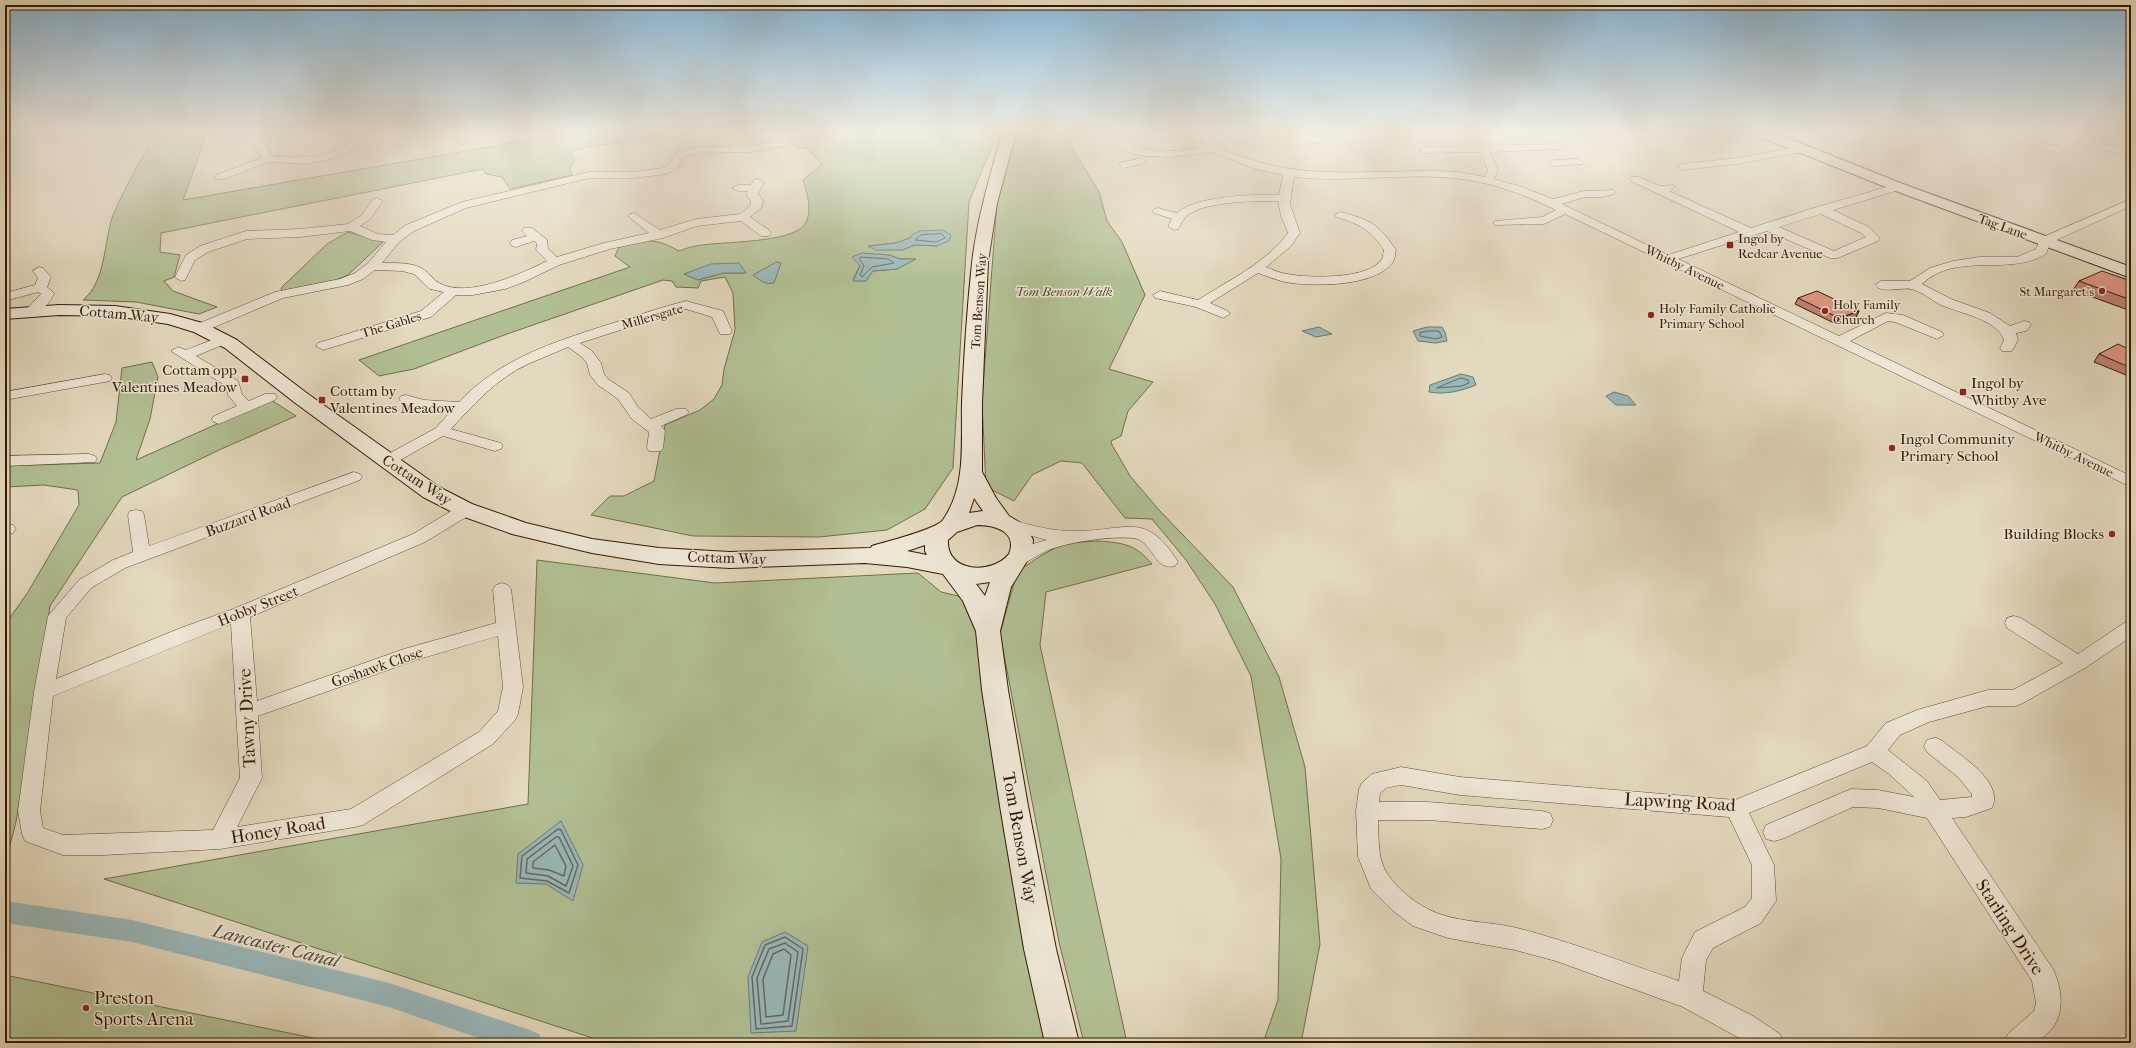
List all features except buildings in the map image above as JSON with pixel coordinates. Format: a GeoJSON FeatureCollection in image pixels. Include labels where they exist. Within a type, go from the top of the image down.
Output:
{"type":"FeatureCollection","features":[{"type":"Feature","properties":{"kind":"main road","name":"Tom Benson Way"},"geometry":{"type":"LineString","coordinates":[[948,527],[961,507],[972,472],[972,411],[980,262],[990,203],[996,182]]}},
{"type":"Feature","properties":{"kind":"main road","name":"Tag Lane"},"geometry":{"type":"LineString","coordinates":[[1885,182],[2131,273]]}},
{"type":"Feature","properties":{"kind":"main road","name":"Cottam Way"},"geometry":{"type":"LineString","coordinates":[[5,314],[83,310],[135,313],[170,319],[200,328],[222,340],[387,462],[431,492],[466,509],[520,529],[554,538],[599,547],[659,556],[737,560],[866,555],[907,559],[950,569]]}},
{"type":"Feature","properties":{"kind":"main road","name":"Tom Benson Way"},"geometry":{"type":"LineString","coordinates":[[972,472],[986,500],[1005,522]]}},
{"type":"Feature","properties":{"kind":"main road"},"geometry":{"type":"LineString","coordinates":[[976,518],[1005,522],[1019,533],[1023,544],[1022,552],[1014,562],[995,572],[976,575],[950,569],[940,561],[936,553],[937,540],[948,527],[976,518]]}},
{"type":"Feature","properties":{"kind":"main road","name":"Cottam Way"},"geometry":{"type":"LineString","coordinates":[[866,555],[907,544],[948,527]]}},
{"type":"Feature","properties":{"kind":"main road","name":"Tom Benson Way"},"geometry":{"type":"LineString","coordinates":[[988,631],[999,587],[1014,562]]}},
{"type":"Feature","properties":{"kind":"main road","name":"Tom Benson Way"},"geometry":{"type":"LineString","coordinates":[[950,569],[974,598],[988,631],[995,690],[1014,806],[1040,949],[1062,1043]]}},
{"type":"Feature","properties":{"kind":"street"},"geometry":{"type":"LineString","coordinates":[[200,328],[280,295],[343,282],[359,276],[372,266],[395,239],[410,228],[462,205],[545,182]]}},
{"type":"Feature","properties":{"kind":"street"},"geometry":{"type":"LineString","coordinates":[[1200,304],[1256,268],[1289,242],[1294,233],[1283,209],[1282,198],[1287,182]]}},
{"type":"Feature","properties":{"kind":"street","name":"Whitby Avenue"},"geometry":{"type":"LineString","coordinates":[[1491,182],[1518,189],[1553,204],[2131,482]]}},
{"type":"Feature","properties":{"kind":"street"},"geometry":{"type":"LineString","coordinates":[[1641,182],[1751,233]]}},
{"type":"Feature","properties":{"kind":"street"},"geometry":{"type":"LineString","coordinates":[[372,266],[402,267],[418,271],[435,286],[453,291],[473,291],[500,286],[555,262],[608,246],[636,241],[696,222],[744,217],[756,207],[757,200],[752,195],[756,185],[738,188]]}},
{"type":"Feature","properties":{"kind":"street"},"geometry":{"type":"LineString","coordinates":[[1659,190],[1673,186]]}},
{"type":"Feature","properties":{"kind":"street"},"geometry":{"type":"LineString","coordinates":[[1667,259],[1751,233],[1766,226],[1898,187]]}},
{"type":"Feature","properties":{"kind":"street"},"geometry":{"type":"LineString","coordinates":[[1553,204],[1584,194],[1602,194],[1610,192]]}},
{"type":"Feature","properties":{"kind":"street"},"geometry":{"type":"LineString","coordinates":[[1158,211],[1176,221],[1187,211],[1233,201],[1266,197],[1282,198]]}},
{"type":"Feature","properties":{"kind":"street"},"geometry":{"type":"LineString","coordinates":[[181,277],[190,258],[199,252],[226,240],[246,234],[300,233],[351,227],[366,217],[377,201]]}},
{"type":"Feature","properties":{"kind":"street"},"geometry":{"type":"LineString","coordinates":[[1914,285],[1918,279],[1945,268],[1977,262],[2021,260],[2042,251],[2046,241],[2131,202]]}},
{"type":"Feature","properties":{"kind":"street"},"geometry":{"type":"LineString","coordinates":[[1766,226],[1834,255],[1874,238],[1865,230],[1821,209]]}},
{"type":"Feature","properties":{"kind":"street"},"geometry":{"type":"LineString","coordinates":[[1500,224],[1544,220],[1565,210]]}},
{"type":"Feature","properties":{"kind":"street"},"geometry":{"type":"LineString","coordinates":[[1256,268],[1284,277],[1327,280],[1347,278],[1380,268],[1387,261],[1390,250],[1370,219],[1340,215]]}},
{"type":"Feature","properties":{"kind":"street"},"geometry":{"type":"LineString","coordinates":[[634,216],[659,234]]}},
{"type":"Feature","properties":{"kind":"street"},"geometry":{"type":"LineString","coordinates":[[744,217],[765,233]]}},
{"type":"Feature","properties":{"kind":"street"},"geometry":{"type":"LineString","coordinates":[[351,227],[376,237],[395,239]]}},
{"type":"Feature","properties":{"kind":"street"},"geometry":{"type":"LineString","coordinates":[[516,243],[532,234],[543,243],[542,250],[555,262]]}},
{"type":"Feature","properties":{"kind":"street"},"geometry":{"type":"LineString","coordinates":[[179,250],[199,252]]}},
{"type":"Feature","properties":{"kind":"street"},"geometry":{"type":"LineString","coordinates":[[39,271],[45,277],[40,288]]}},
{"type":"Feature","properties":{"kind":"street"},"geometry":{"type":"LineString","coordinates":[[1882,285],[1914,285],[1946,302],[1985,316],[2008,331],[2011,340],[2007,348]]}},
{"type":"Feature","properties":{"kind":"street"},"geometry":{"type":"LineString","coordinates":[[5,297],[40,288],[48,292],[47,296],[31,312]]}},
{"type":"Feature","properties":{"kind":"street","name":"The Gables"},"geometry":{"type":"LineString","coordinates":[[323,347],[426,314],[453,291]]}},
{"type":"Feature","properties":{"kind":"street"},"geometry":{"type":"LineString","coordinates":[[1160,295],[1200,304],[1223,314]]}},
{"type":"Feature","properties":{"kind":"street","name":"Millersgate"},"geometry":{"type":"LineString","coordinates":[[387,462],[441,431],[476,393],[504,372],[522,361],[569,342],[687,300],[718,314],[726,331]]}},
{"type":"Feature","properties":{"kind":"street"},"geometry":{"type":"LineString","coordinates":[[1840,341],[1886,317],[1898,318],[1937,335]]}},
{"type":"Feature","properties":{"kind":"street"},"geometry":{"type":"LineString","coordinates":[[2008,331],[2021,328],[2024,325]]}},
{"type":"Feature","properties":{"kind":"street"},"geometry":{"type":"LineString","coordinates":[[222,340],[182,353],[233,384],[235,396],[246,406]]}},
{"type":"Feature","properties":{"kind":"street"},"geometry":{"type":"LineString","coordinates":[[569,342],[587,354],[594,363],[598,375],[603,382],[624,396],[634,413],[657,431],[655,448]]}},
{"type":"Feature","properties":{"kind":"street"},"geometry":{"type":"LineString","coordinates":[[5,396],[51,389],[105,378]]}},
{"type":"Feature","properties":{"kind":"street"},"geometry":{"type":"LineString","coordinates":[[219,419],[246,406],[270,397]]}},
{"type":"Feature","properties":{"kind":"street"},"geometry":{"type":"LineString","coordinates":[[406,399],[423,404],[464,407]]}},
{"type":"Feature","properties":{"kind":"street"},"geometry":{"type":"LineString","coordinates":[[651,425],[681,412]]}},
{"type":"Feature","properties":{"kind":"street"},"geometry":{"type":"LineString","coordinates":[[441,431],[495,446]]}},
{"type":"Feature","properties":{"kind":"street"},"geometry":{"type":"LineString","coordinates":[[5,461],[89,459]]}},
{"type":"Feature","properties":{"kind":"street","name":"Buzzard Road"},"geometry":{"type":"LineString","coordinates":[[44,692],[57,616],[85,584],[119,564],[354,477]]}},
{"type":"Feature","properties":{"kind":"street","name":"Hobby Street"},"geometry":{"type":"LineString","coordinates":[[44,692],[184,634],[240,614],[419,538],[466,509]]}},
{"type":"Feature","properties":{"kind":"street"},"geometry":{"type":"LineString","coordinates":[[136,515],[142,556]]}},
{"type":"Feature","properties":{"kind":"street"},"geometry":{"type":"LineString","coordinates":[[1005,522],[1043,534],[1078,537],[1128,533],[1144,535],[1150,539],[1169,562]]}},
{"type":"Feature","properties":{"kind":"street"},"geometry":{"type":"LineString","coordinates":[[1014,562],[1041,548],[1078,537]]}},
{"type":"Feature","properties":{"kind":"street","name":"Honey Road"},"geometry":{"type":"LineString","coordinates":[[44,692],[29,811],[33,834],[63,845],[103,845],[220,839],[355,818],[486,738],[508,714],[514,687],[502,589]]}},
{"type":"Feature","properties":{"kind":"street","name":"Tawny Drive"},"geometry":{"type":"LineString","coordinates":[[220,839],[251,778],[248,712],[240,614]]}},
{"type":"Feature","properties":{"kind":"street"},"geometry":{"type":"LineString","coordinates":[[2014,622],[2078,663],[2131,628]]}},
{"type":"Feature","properties":{"kind":"street","name":"Goshawk Close"},"geometry":{"type":"LineString","coordinates":[[248,712],[411,654],[507,627]]}},
{"type":"Feature","properties":{"kind":"street","name":"Lapwing Road"},"geometry":{"type":"LineString","coordinates":[[1771,1043],[1744,1025],[1690,997],[1556,950],[1515,939],[1448,927],[1421,918],[1400,903],[1379,882],[1369,857],[1367,811],[1370,789],[1380,780],[1401,776],[1460,786],[1718,806],[1736,809],[1874,752],[1893,729],[1924,716],[1988,698],[2016,698],[2078,663]]}},
{"type":"Feature","properties":{"kind":"street"},"geometry":{"type":"LineString","coordinates":[[1774,832],[1851,798],[1878,799],[1934,810],[1966,808],[1984,802],[1985,794],[1969,775],[1934,746]]}},
{"type":"Feature","properties":{"kind":"street","name":"Starling Drive"},"geometry":{"type":"LineString","coordinates":[[1874,752],[1897,768],[1919,787],[2044,977],[2049,1003],[2045,1018],[2017,1043]]}},
{"type":"Feature","properties":{"kind":"street"},"geometry":{"type":"LineString","coordinates":[[1690,997],[1694,958],[1704,940],[1753,915],[1764,901],[1763,865],[1736,809]]}},
{"type":"Feature","properties":{"kind":"street"},"geometry":{"type":"LineString","coordinates":[[1367,811],[1428,811],[1542,820]]}},
{"type":"Feature","properties":{"kind":"green space"},"geometry":{"type":"Polygon","coordinates":[[[129,182],[189,182],[183,200],[288,182],[418,182],[161,233],[160,252],[180,255],[174,277],[164,281],[173,291],[217,307],[199,314],[136,302],[83,300],[91,292],[96,283],[103,260],[113,215],[129,182]]]}},
{"type":"Feature","properties":{"kind":"green space"},"geometry":{"type":"Polygon","coordinates":[[[505,182],[541,182],[510,189],[505,182]]]}},
{"type":"Feature","properties":{"kind":"green space"},"geometry":{"type":"Polygon","coordinates":[[[804,182],[977,182],[969,202],[953,468],[925,509],[887,530],[819,537],[693,536],[591,515],[610,496],[624,496],[654,481],[665,425],[700,410],[714,399],[722,385],[724,369],[735,330],[733,293],[725,277],[701,281],[698,288],[676,287],[672,281],[663,280],[507,334],[414,369],[379,376],[359,360],[630,267],[615,256],[619,247],[650,241],[662,243],[679,251],[707,244],[755,241],[786,235],[798,230],[805,224],[809,213],[804,182]],[[910,238],[896,243],[869,246],[902,250],[915,245],[937,246],[910,238]],[[889,255],[860,265],[853,280],[873,271],[897,269],[915,259],[900,259],[889,255]],[[739,263],[698,280],[724,273],[745,273],[739,263]]]}},
{"type":"Feature","properties":{"kind":"green space","name":"Tom Benson Walk"},"geometry":{"type":"Polygon","coordinates":[[[1001,182],[1093,182],[1099,192],[1107,221],[1122,242],[1145,295],[1109,369],[1153,382],[1128,411],[1121,436],[1111,441],[1130,476],[1159,510],[1233,587],[1279,677],[1305,767],[1320,944],[1301,1043],[1263,1043],[1278,1000],[1281,859],[1251,676],[1215,604],[1186,560],[1152,519],[1125,518],[1082,463],[1061,461],[1032,475],[1014,501],[986,487],[982,401],[997,202],[1001,182]]]}},
{"type":"Feature","properties":{"kind":"green space"},"geometry":{"type":"Polygon","coordinates":[[[348,232],[383,242],[348,275],[336,280],[282,291],[281,288],[327,244],[348,232]]]}},
{"type":"Feature","properties":{"kind":"green space"},"geometry":{"type":"Polygon","coordinates":[[[152,362],[158,377],[150,419],[136,460],[271,400],[296,416],[219,450],[122,497],[50,606],[16,822],[5,865],[5,625],[28,592],[79,505],[78,490],[44,485],[5,487],[5,466],[100,463],[116,422],[122,368],[152,362]]]}},
{"type":"Feature","properties":{"kind":"green space"},"geometry":{"type":"Polygon","coordinates":[[[1099,541],[1122,544],[1134,548],[1146,557],[1152,564],[1046,592],[1040,645],[1127,1043],[1084,1043],[1059,942],[1000,634],[1017,572],[1042,555],[1065,543],[1099,541]]]}},
{"type":"Feature","properties":{"kind":"green space"},"geometry":{"type":"Polygon","coordinates":[[[537,560],[715,583],[918,573],[941,592],[976,600],[988,712],[1004,823],[1023,933],[1047,1043],[608,1043],[104,879],[528,804],[537,560]]]}},
{"type":"Feature","properties":{"kind":"green space","name":"Preston Sports Arena"},"geometry":{"type":"Polygon","coordinates":[[[5,975],[328,1041],[334,1043],[5,1043],[5,975]]]}},
{"type":"Feature","properties":{"kind":"water"},"geometry":{"type":"Polygon","coordinates":[[[943,230],[951,235],[949,241],[937,246],[915,245],[902,250],[876,250],[868,246],[896,243],[910,238],[913,234],[920,231],[943,230]]]}},
{"type":"Feature","properties":{"kind":"water"},"geometry":{"type":"Polygon","coordinates":[[[862,253],[889,255],[900,259],[916,259],[897,269],[873,271],[866,281],[853,281],[860,266],[852,257],[862,253]]]}},
{"type":"Feature","properties":{"kind":"water"},"geometry":{"type":"Polygon","coordinates":[[[776,262],[781,263],[774,283],[765,283],[753,275],[776,262]]]}},
{"type":"Feature","properties":{"kind":"water"},"geometry":{"type":"Polygon","coordinates":[[[739,263],[746,273],[724,273],[698,280],[684,274],[711,264],[739,263]]]}},
{"type":"Feature","properties":{"kind":"water"},"geometry":{"type":"Polygon","coordinates":[[[1319,327],[1332,334],[1316,337],[1302,331],[1319,327]]]}},
{"type":"Feature","properties":{"kind":"water"},"geometry":{"type":"Polygon","coordinates":[[[1427,327],[1442,327],[1447,341],[1436,343],[1418,341],[1413,331],[1427,327]]]}},
{"type":"Feature","properties":{"kind":"water"},"geometry":{"type":"Polygon","coordinates":[[[1461,374],[1473,377],[1476,385],[1453,392],[1429,392],[1430,385],[1461,374]]]}},
{"type":"Feature","properties":{"kind":"water"},"geometry":{"type":"Polygon","coordinates":[[[1614,392],[1628,396],[1636,405],[1616,405],[1606,396],[1614,392]]]}},
{"type":"Feature","properties":{"kind":"water"},"geometry":{"type":"Polygon","coordinates":[[[561,821],[583,865],[573,901],[546,884],[516,883],[518,854],[561,821]]]}},
{"type":"Feature","properties":{"kind":"water"},"geometry":{"type":"Polygon","coordinates":[[[785,932],[808,946],[796,1031],[751,1033],[748,977],[762,942],[785,932]]]}},
{"type":"Feature","properties":{"kind":"waterway","name":"Lancaster Canal"},"geometry":{"type":"LineString","coordinates":[[5,912],[132,931],[389,995],[530,1043]]}},
{"type":"Feature","properties":{"kind":"place","name":"Ingol by Redcar Avenue"},"geometry":{"type":"Point","coordinates":[1730,245]}},
{"type":"Feature","properties":{"kind":"place","name":"St Margaret's"},"geometry":{"type":"Point","coordinates":[2102,291]}},
{"type":"Feature","properties":{"kind":"place","name":"Holy Family Church"},"geometry":{"type":"Point","coordinates":[1825,311]}},
{"type":"Feature","properties":{"kind":"place","name":"Holy Family Catholic Primary School"},"geometry":{"type":"Point","coordinates":[1651,315]}},
{"type":"Feature","properties":{"kind":"place","name":"Cottam opp Valentines Meadow"},"geometry":{"type":"Point","coordinates":[245,379]}},
{"type":"Feature","properties":{"kind":"place","name":"Ingol by Whitby Ave"},"geometry":{"type":"Point","coordinates":[1963,392]}},
{"type":"Feature","properties":{"kind":"place","name":"Cottam by Valentines Meadow"},"geometry":{"type":"Point","coordinates":[322,400]}},
{"type":"Feature","properties":{"kind":"place","name":"Ingol Community Primary School"},"geometry":{"type":"Point","coordinates":[1892,448]}},
{"type":"Feature","properties":{"kind":"place","name":"Building Blocks"},"geometry":{"type":"Point","coordinates":[2112,534]}},
{"type":"Feature","properties":{"kind":"place","name":"Preston Sports Arena"},"geometry":{"type":"Point","coordinates":[86,1008]}}]}
